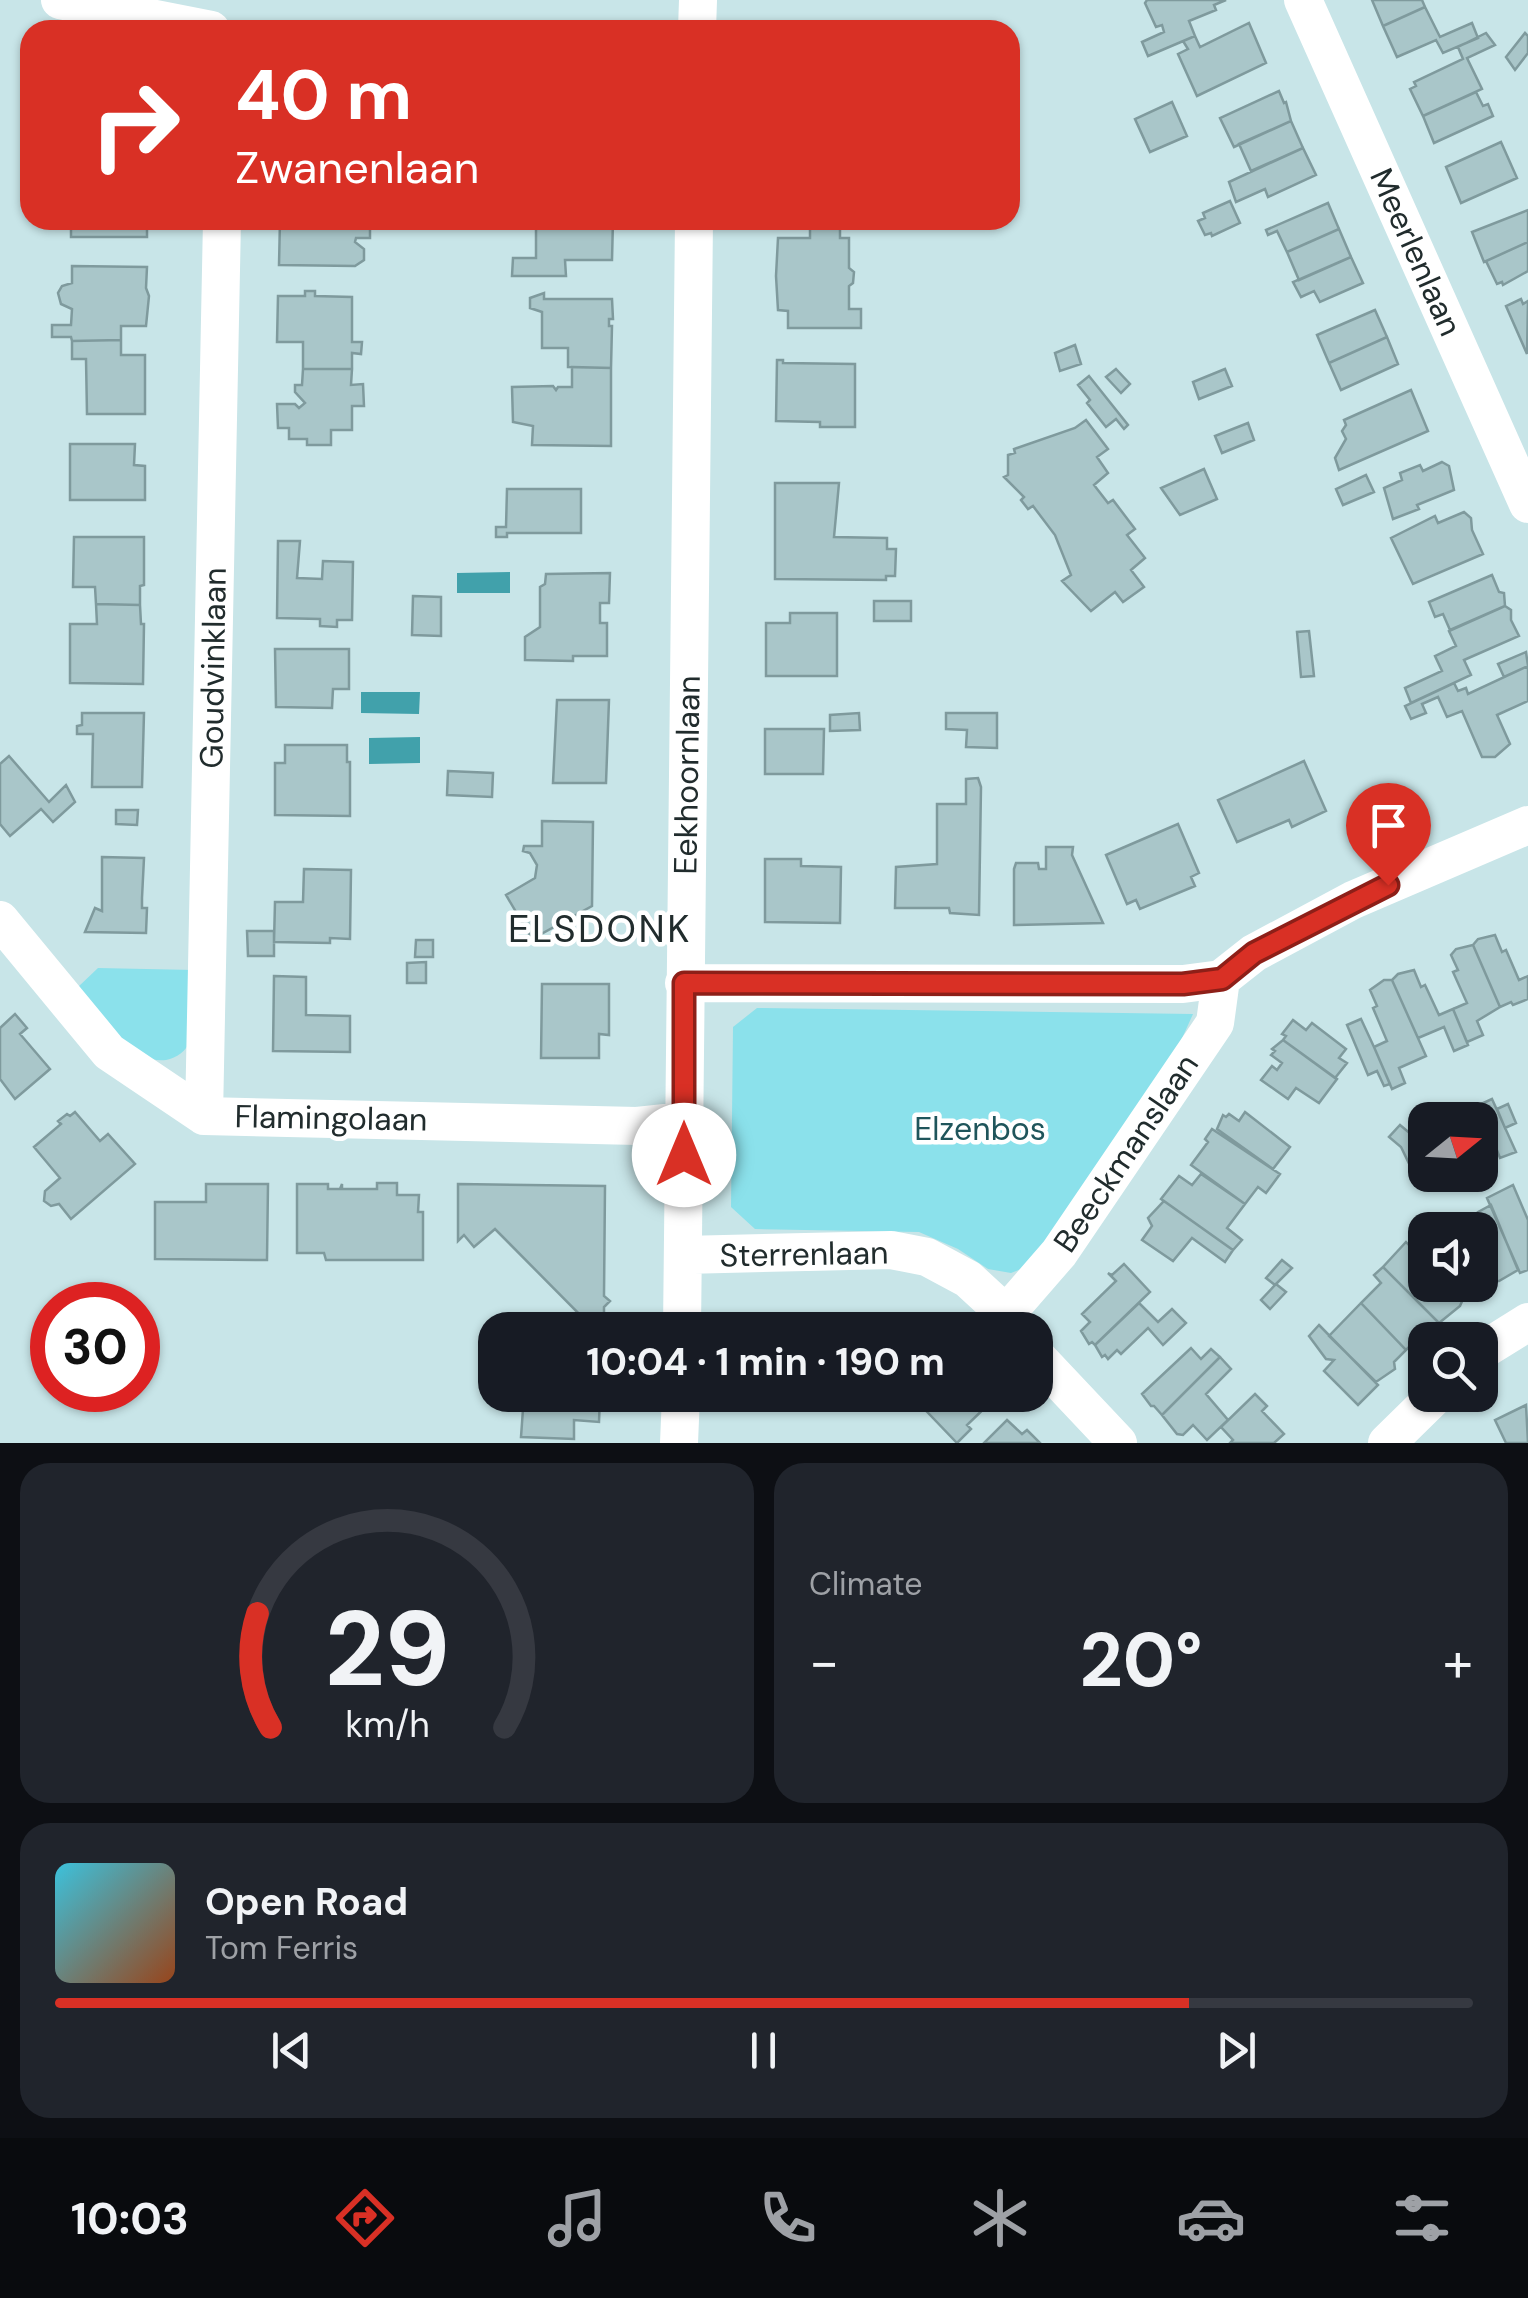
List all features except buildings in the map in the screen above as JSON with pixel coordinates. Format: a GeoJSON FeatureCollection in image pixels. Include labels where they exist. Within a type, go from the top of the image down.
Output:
{"type":"FeatureCollection","features":[{"type":"Feature","properties":{"kind":"street"},"geometry":{"type":"LineString","coordinates":[[60,0],[161,20]]}},
{"type":"Feature","properties":{"kind":"street","name":"Meerlenlaan"},"geometry":{"type":"LineString","coordinates":[[1303,0],[1528,504]]}},
{"type":"Feature","properties":{"kind":"street","name":"Goudvinklaan"},"geometry":{"type":"LineString","coordinates":[[204,1116],[222,230]]}},
{"type":"Feature","properties":{"kind":"street","name":"Eekhoornlaan"},"geometry":{"type":"LineString","coordinates":[[682,1312],[694,230]]}},
{"type":"Feature","properties":{"kind":"street"},"geometry":{"type":"LineString","coordinates":[[684,983],[1183,984],[1222,979],[1254,953],[1354,900],[1528,824]]}},
{"type":"Feature","properties":{"kind":"street","name":"Flamingolaan"},"geometry":{"type":"LineString","coordinates":[[0,920],[110,1052],[204,1116],[637,1126],[684,1121]]}},
{"type":"Feature","properties":{"kind":"street","name":"Beeckmanslaan"},"geometry":{"type":"LineString","coordinates":[[1017,1312],[1215,1023],[1222,979]]}},
{"type":"Feature","properties":{"kind":"street","name":"Sterrenlaan"},"geometry":{"type":"LineString","coordinates":[[684,1256],[891,1250],[927,1257],[968,1279],[1000,1312]]}},
{"type":"Feature","properties":{"kind":"street"},"geometry":{"type":"LineString","coordinates":[[1498,1341],[1528,1322]]}},
{"type":"Feature","properties":{"kind":"street"},"geometry":{"type":"LineString","coordinates":[[1053,1374],[1118,1443]]}},
{"type":"Feature","properties":{"kind":"street"},"geometry":{"type":"LineString","coordinates":[[679,1443],[680,1412]]}},
{"type":"Feature","properties":{"kind":"street"},"geometry":{"type":"LineString","coordinates":[[1387,1443],[1419,1412]]}},
{"type":"Feature","properties":{"kind":"green space"},"geometry":{"type":"Polygon","coordinates":[[[98,968],[194,970],[193,1025],[184,1051],[166,1060],[152,1059],[127,1046],[77,988],[98,968]]]}},
{"type":"Feature","properties":{"kind":"green space","name":"Elzenbos"},"geometry":{"type":"Polygon","coordinates":[[[757,1008],[1193,1014],[1170,1065],[1029,1266],[1011,1273],[988,1269],[958,1249],[919,1232],[755,1229],[731,1207],[733,1027],[757,1008]]]}},
{"type":"Feature","properties":{"kind":"shaded area"},"geometry":{"type":"Polygon","coordinates":[[[510,572],[510,593],[457,593],[457,573],[510,572]]]}},
{"type":"Feature","properties":{"kind":"shaded area"},"geometry":{"type":"Polygon","coordinates":[[[361,692],[420,692],[419,714],[361,713],[361,692]]]}},
{"type":"Feature","properties":{"kind":"shaded area"},"geometry":{"type":"Polygon","coordinates":[[[420,737],[420,763],[369,764],[369,738],[420,737]]]}},
{"type":"Feature","properties":{"kind":"district","name":"ELSDONK"},"geometry":{"type":"Point","coordinates":[600,929]}},
{"type":"Feature","properties":{"kind":"route"},"geometry":{"type":"LineString","coordinates":[[684,1155],[684,983],[1183,984],[1222,979],[1254,953],[1388,885]]}}]}
